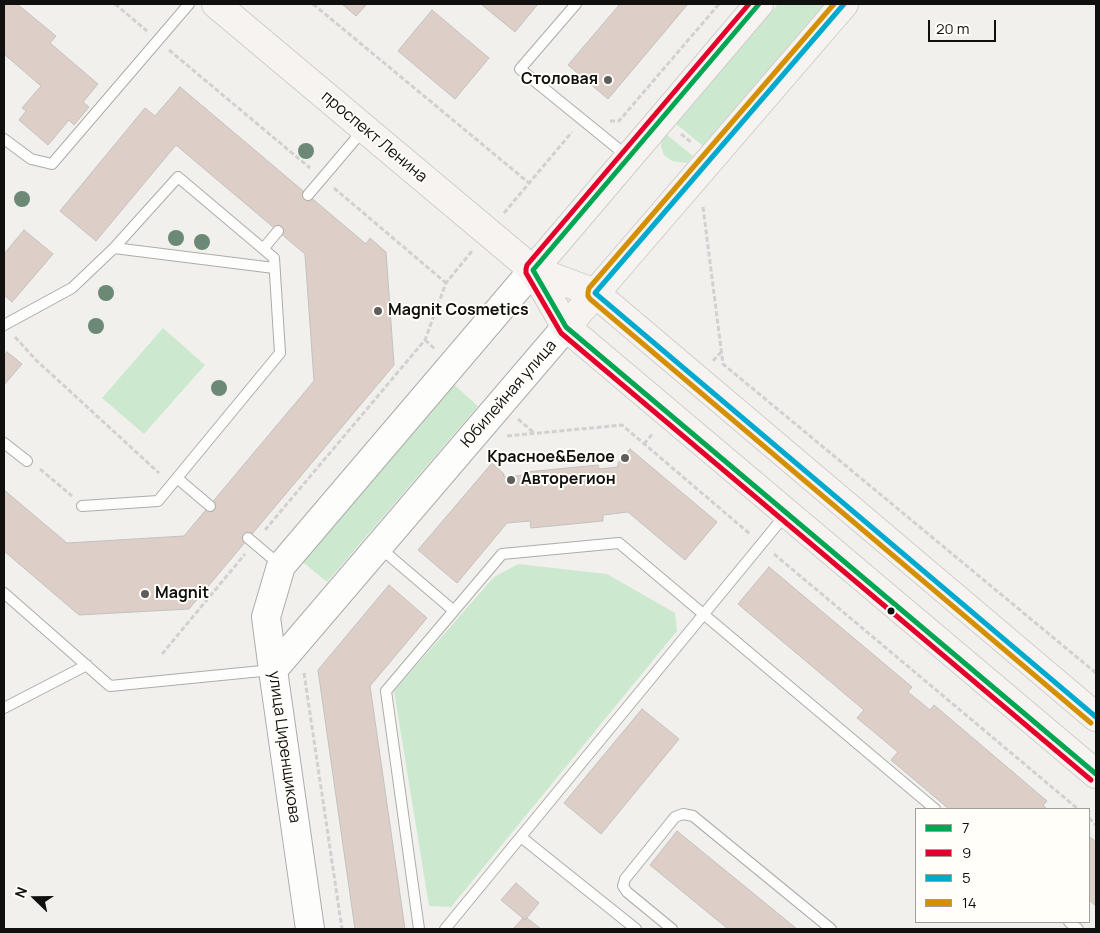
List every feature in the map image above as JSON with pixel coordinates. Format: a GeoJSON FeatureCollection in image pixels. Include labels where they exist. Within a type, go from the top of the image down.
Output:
{"type":"FeatureCollection","features":[{"type":"Feature","properties":{"kind":"main road","name":"проспект Ленина"},"geometry":{"type":"LineString","coordinates":[[216,4],[533,270],[566,327],[1096,774]]}},
{"type":"Feature","properties":{"kind":"main road"},"geometry":{"type":"LineString","coordinates":[[533,270],[759,4]]}},
{"type":"Feature","properties":{"kind":"main road","name":"Юбилейная улица"},"geometry":{"type":"LineString","coordinates":[[566,327],[844,4]]}},
{"type":"Feature","properties":{"kind":"main road","name":"проспект Ленина"},"geometry":{"type":"LineString","coordinates":[[533,270],[595,293],[1096,717]]}},
{"type":"Feature","properties":{"kind":"street"},"geometry":{"type":"LineString","coordinates":[[281,566],[533,270]]}},
{"type":"Feature","properties":{"kind":"street","name":"Юбилейная улица"},"geometry":{"type":"LineString","coordinates":[[273,670],[566,327]]}},
{"type":"Feature","properties":{"kind":"street","name":"улица Циренщикова"},"geometry":{"type":"LineString","coordinates":[[281,566],[266,617],[310,929]]}},
{"type":"Feature","properties":{"kind":"lane"},"geometry":{"type":"LineString","coordinates":[[6,145],[31,158],[52,164],[189,4]]}},
{"type":"Feature","properties":{"kind":"lane"},"geometry":{"type":"LineString","coordinates":[[576,4],[520,69],[629,157]]}},
{"type":"Feature","properties":{"kind":"lane"},"geometry":{"type":"LineString","coordinates":[[308,195],[364,128]]}},
{"type":"Feature","properties":{"kind":"lane"},"geometry":{"type":"LineString","coordinates":[[4,325],[72,288],[114,248],[178,177],[274,258],[280,353],[158,501],[82,506]]}},
{"type":"Feature","properties":{"kind":"lane"},"geometry":{"type":"LineString","coordinates":[[263,249],[278,231]]}},
{"type":"Feature","properties":{"kind":"lane"},"geometry":{"type":"LineString","coordinates":[[114,248],[274,268]]}},
{"type":"Feature","properties":{"kind":"lane"},"geometry":{"type":"LineString","coordinates":[[4,443],[27,461]]}},
{"type":"Feature","properties":{"kind":"lane"},"geometry":{"type":"LineString","coordinates":[[174,482],[210,506]]}},
{"type":"Feature","properties":{"kind":"lane"},"geometry":{"type":"LineString","coordinates":[[445,929],[786,513]]}},
{"type":"Feature","properties":{"kind":"lane"},"geometry":{"type":"LineString","coordinates":[[251,541],[281,566]]}},
{"type":"Feature","properties":{"kind":"lane"},"geometry":{"type":"LineString","coordinates":[[419,929],[386,691],[502,554],[619,543],[934,808]]}},
{"type":"Feature","properties":{"kind":"lane"},"geometry":{"type":"LineString","coordinates":[[378,546],[454,612]]}},
{"type":"Feature","properties":{"kind":"lane"},"geometry":{"type":"LineString","coordinates":[[4,592],[110,686],[273,670]]}},
{"type":"Feature","properties":{"kind":"lane"},"geometry":{"type":"LineString","coordinates":[[4,708],[87,665]]}},
{"type":"Feature","properties":{"kind":"lane"},"geometry":{"type":"LineString","coordinates":[[672,929],[627,892],[623,886],[625,879],[675,817],[684,814],[692,816],[831,929]]}},
{"type":"Feature","properties":{"kind":"lane"},"geometry":{"type":"LineString","coordinates":[[521,836],[636,929]]}},
{"type":"Feature","properties":{"kind":"path"},"geometry":{"type":"LineString","coordinates":[[114,4],[446,283]]}},
{"type":"Feature","properties":{"kind":"path"},"geometry":{"type":"LineString","coordinates":[[313,4],[529,183]]}},
{"type":"Feature","properties":{"kind":"path"},"geometry":{"type":"LineString","coordinates":[[619,121],[720,4]]}},
{"type":"Feature","properties":{"kind":"path"},"geometry":{"type":"LineString","coordinates":[[639,98],[710,159]]}},
{"type":"Feature","properties":{"kind":"path"},"geometry":{"type":"LineString","coordinates":[[162,654],[251,541],[425,340],[446,283],[583,120]]}},
{"type":"Feature","properties":{"kind":"path"},"geometry":{"type":"LineString","coordinates":[[703,204],[723,364],[1096,673]]}},
{"type":"Feature","properties":{"kind":"path"},"geometry":{"type":"LineString","coordinates":[[4,325],[36,360],[174,482]]}},
{"type":"Feature","properties":{"kind":"path"},"geometry":{"type":"LineString","coordinates":[[506,436],[622,426],[1077,808]]}},
{"type":"Feature","properties":{"kind":"path"},"geometry":{"type":"LineString","coordinates":[[38,467],[66,491]]}},
{"type":"Feature","properties":{"kind":"path"},"geometry":{"type":"LineString","coordinates":[[303,667],[342,929]]}},
{"type":"Feature","properties":{"kind":"green space"},"geometry":{"type":"Polygon","coordinates":[[[778,4],[825,4],[703,146],[675,123],[778,4]]]}},
{"type":"Feature","properties":{"kind":"green space"},"geometry":{"type":"Polygon","coordinates":[[[666,134],[693,156],[687,163],[672,161],[664,155],[661,146],[662,138],[666,134]]]}},
{"type":"Feature","properties":{"kind":"green space"},"geometry":{"type":"Polygon","coordinates":[[[163,328],[205,365],[144,434],[102,398],[163,328]]]}},
{"type":"Feature","properties":{"kind":"green space"},"geometry":{"type":"Polygon","coordinates":[[[450,381],[478,406],[327,582],[298,558],[450,381]]]}},
{"type":"Feature","properties":{"kind":"green space"},"geometry":{"type":"Polygon","coordinates":[[[518,564],[607,574],[675,613],[677,631],[451,907],[429,906],[394,691],[494,577],[518,564]]]}},
{"type":"Feature","properties":{"kind":"building"},"geometry":{"type":"Polygon","coordinates":[[[4,4],[17,4],[56,36],[50,43],[98,84],[83,102],[89,107],[74,125],[69,120],[48,145],[19,120],[26,111],[22,108],[41,86],[4,54],[4,4]]]}},
{"type":"Feature","properties":{"kind":"building"},"geometry":{"type":"Polygon","coordinates":[[[342,4],[367,4],[356,16],[342,4]]]}},
{"type":"Feature","properties":{"kind":"building"},"geometry":{"type":"Polygon","coordinates":[[[481,4],[538,4],[515,32],[481,4]]]}},
{"type":"Feature","properties":{"kind":"building"},"geometry":{"type":"Polygon","coordinates":[[[620,4],[688,4],[608,99],[568,65],[620,4]]]}},
{"type":"Feature","properties":{"kind":"building"},"geometry":{"type":"Polygon","coordinates":[[[432,10],[489,58],[455,99],[398,51],[432,10]]]}},
{"type":"Feature","properties":{"kind":"building"},"geometry":{"type":"Polygon","coordinates":[[[180,87],[366,244],[370,238],[386,252],[394,365],[189,609],[79,615],[4,551],[4,490],[67,543],[184,536],[314,381],[305,254],[176,145],[96,241],[60,211],[145,108],[155,116],[180,87]]]}},
{"type":"Feature","properties":{"kind":"building"},"geometry":{"type":"Polygon","coordinates":[[[24,230],[53,254],[12,302],[4,295],[4,254],[24,230]]]}},
{"type":"Feature","properties":{"kind":"building"},"geometry":{"type":"Polygon","coordinates":[[[7,352],[22,364],[4,385],[4,356],[7,352]]]}},
{"type":"Feature","properties":{"kind":"building"},"geometry":{"type":"Polygon","coordinates":[[[630,449],[717,522],[685,560],[628,512],[603,515],[603,521],[531,528],[530,521],[507,523],[457,583],[418,550],[492,463],[504,474],[504,477],[526,475],[526,472],[598,465],[599,469],[618,467],[618,463],[630,449]]]}},
{"type":"Feature","properties":{"kind":"building"},"geometry":{"type":"Polygon","coordinates":[[[769,567],[912,687],[908,692],[930,710],[934,705],[1047,801],[1043,805],[1046,808],[948,808],[891,760],[898,752],[857,718],[864,710],[738,604],[769,567]]]}},
{"type":"Feature","properties":{"kind":"building"},"geometry":{"type":"Polygon","coordinates":[[[389,585],[427,618],[370,686],[405,929],[355,929],[318,670],[389,585]]]}},
{"type":"Feature","properties":{"kind":"building"},"geometry":{"type":"Polygon","coordinates":[[[642,709],[679,739],[601,834],[564,803],[642,709]]]}},
{"type":"Feature","properties":{"kind":"building"},"geometry":{"type":"Polygon","coordinates":[[[677,831],[797,929],[728,929],[650,865],[677,831]]]}},
{"type":"Feature","properties":{"kind":"building"},"geometry":{"type":"Polygon","coordinates":[[[1090,837],[1096,842],[1096,906],[1090,901],[1090,837]]]}},
{"type":"Feature","properties":{"kind":"building"},"geometry":{"type":"Polygon","coordinates":[[[516,883],[539,903],[525,920],[501,900],[516,883]]]}},
{"type":"Feature","properties":{"kind":"building"},"geometry":{"type":"Polygon","coordinates":[[[523,918],[525,920],[527,918],[541,929],[513,929],[523,918]]]}},
{"type":"Feature","properties":{"kind":"transit line","name":"9"},"geometry":{"type":"LineString","coordinates":[[749,4],[527,265],[526,273],[561,333],[1091,780]]}},
{"type":"Feature","properties":{"kind":"transit line","name":"7"},"geometry":{"type":"LineString","coordinates":[[759,4],[533,270],[566,327],[1096,774]]}},
{"type":"Feature","properties":{"kind":"transit line","name":"14"},"geometry":{"type":"LineString","coordinates":[[834,4],[589,288],[588,296],[1091,723]]}},
{"type":"Feature","properties":{"kind":"transit line","name":"5"},"geometry":{"type":"LineString","coordinates":[[844,4],[595,293],[1096,717]]}},
{"type":"Feature","properties":{"kind":"place","name":"Столовая"},"geometry":{"type":"Point","coordinates":[608,80]}},
{"type":"Feature","properties":{"kind":"place","name":"Magnit Cosmetics"},"geometry":{"type":"Point","coordinates":[378,311]}},
{"type":"Feature","properties":{"kind":"place","name":"Красное&Белое"},"geometry":{"type":"Point","coordinates":[625,458]}},
{"type":"Feature","properties":{"kind":"place","name":"Авторегион"},"geometry":{"type":"Point","coordinates":[511,480]}},
{"type":"Feature","properties":{"kind":"place","name":"Magnit"},"geometry":{"type":"Point","coordinates":[145,594]}}]}
